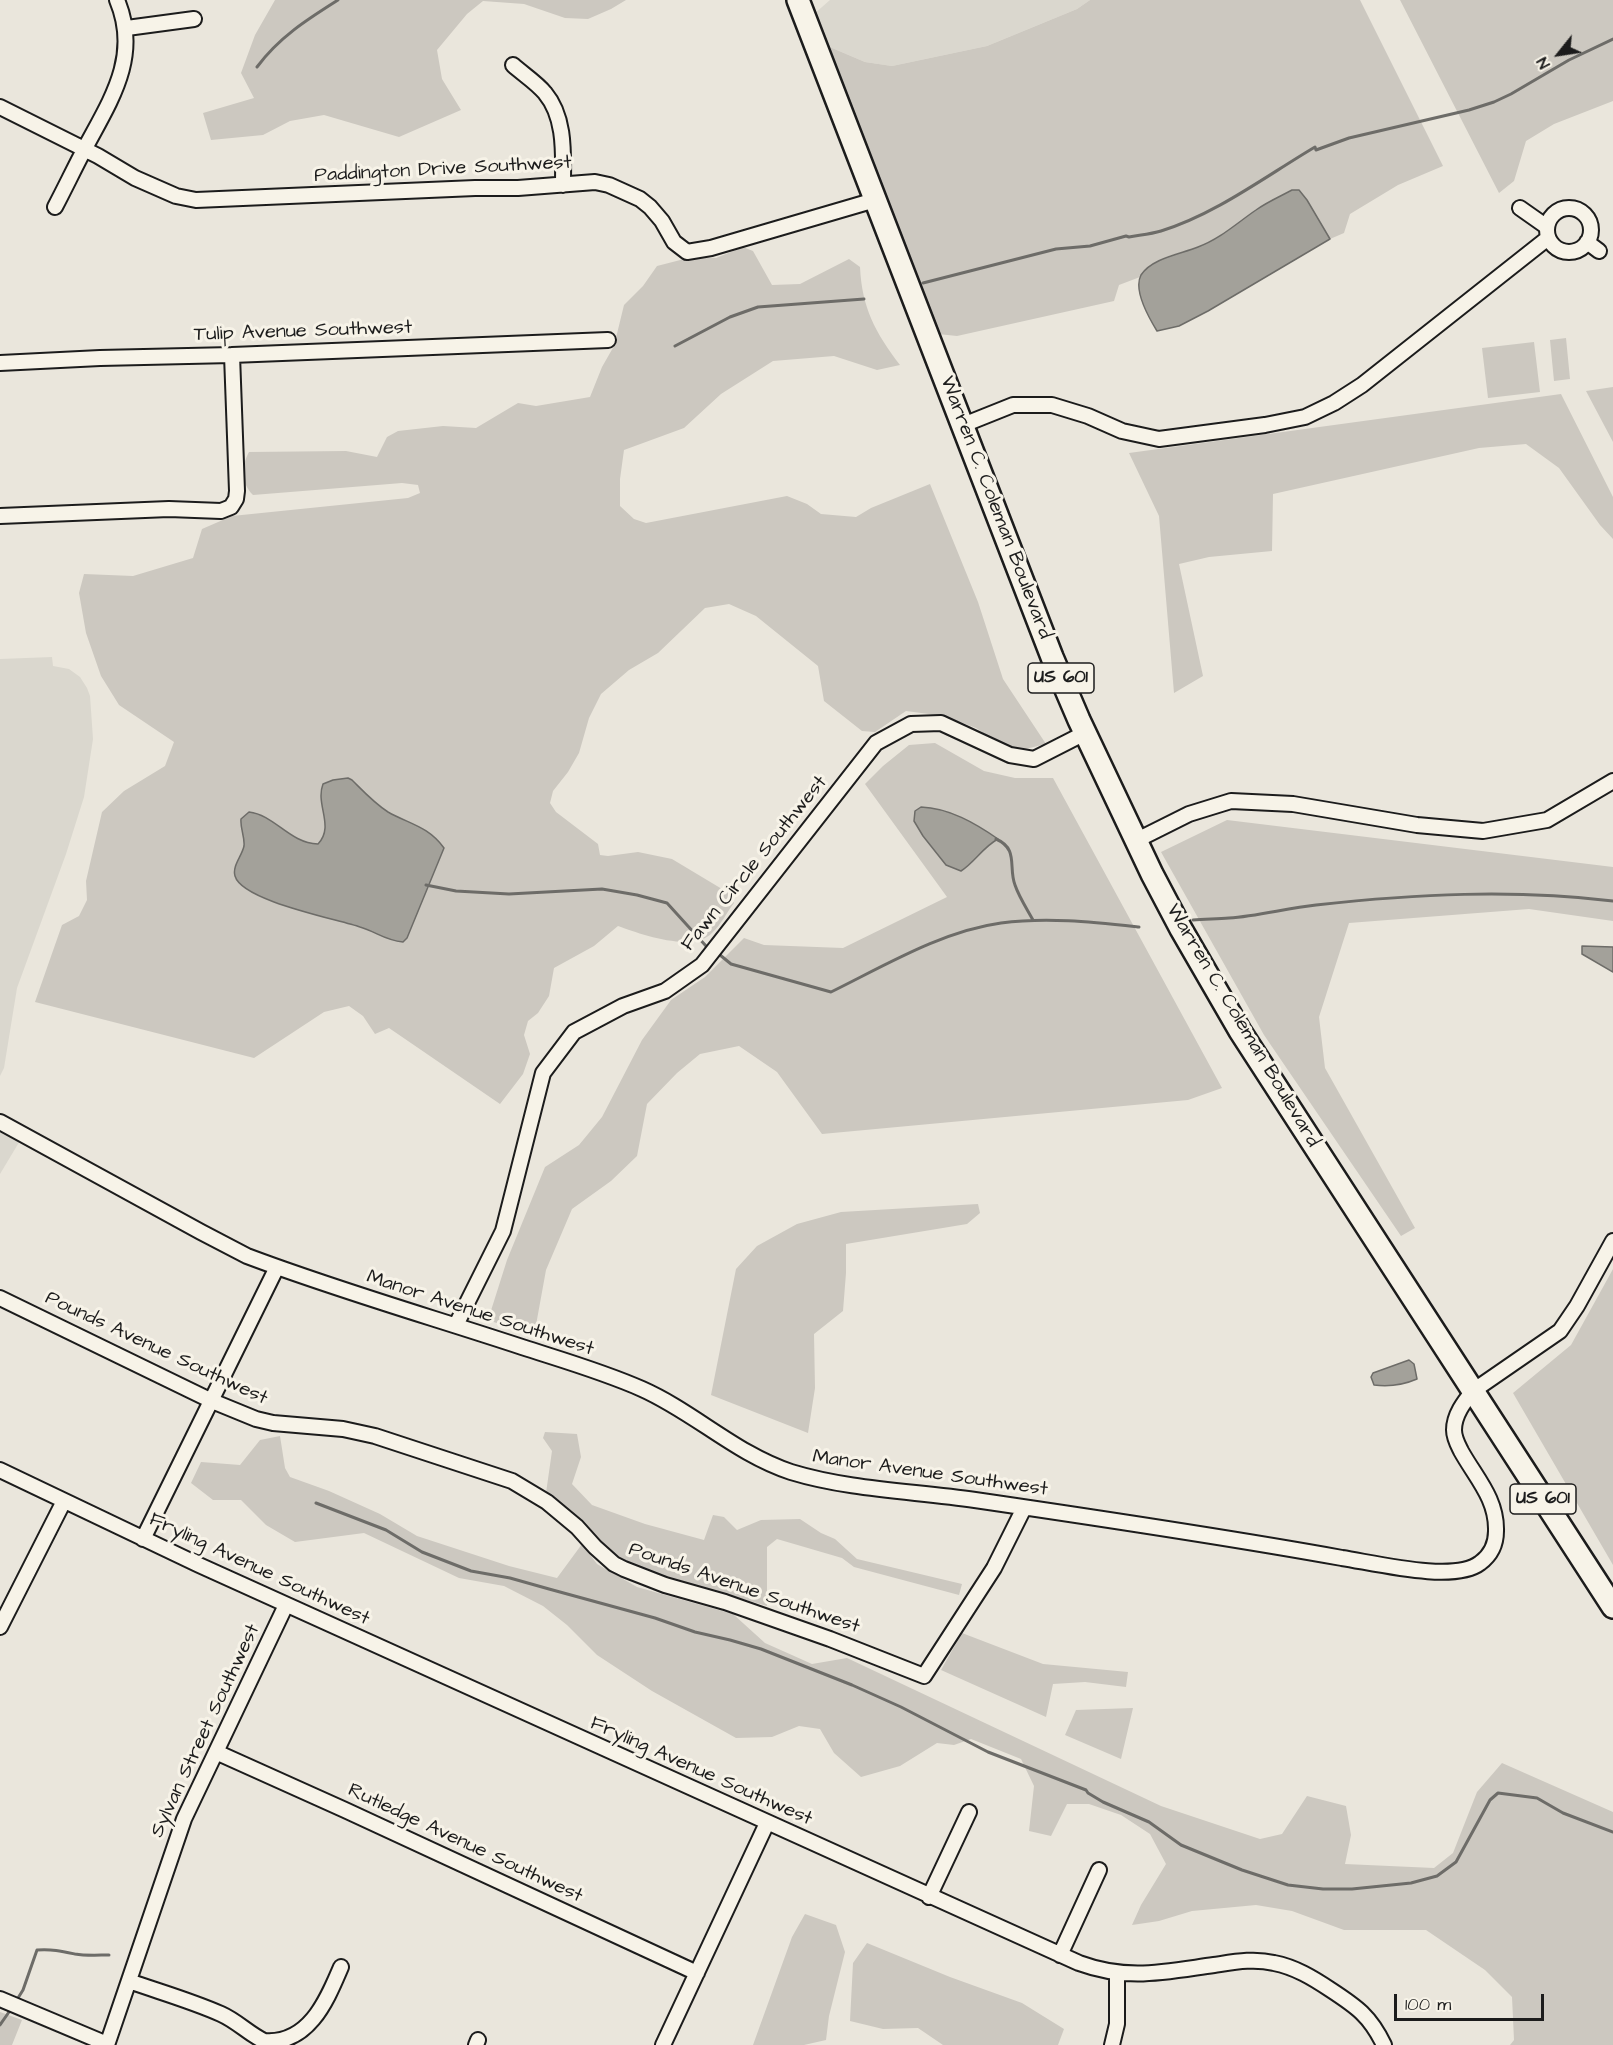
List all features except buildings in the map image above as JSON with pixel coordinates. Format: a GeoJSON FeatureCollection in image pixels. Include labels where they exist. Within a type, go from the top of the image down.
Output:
{"type":"FeatureCollection","features":[{"type":"Feature","properties":{"kind":"highway","name":"Warren C. Coleman Boulevard"},"geometry":{"type":"LineString","coordinates":[[798,0],[1048,647],[1085,733],[1136,841],[1181,929],[1240,1031],[1613,1607]]}},
{"type":"Feature","properties":{"kind":"street"},"geometry":{"type":"LineString","coordinates":[[55,207],[118,86],[125,53],[127,28],[117,0]]}},
{"type":"Feature","properties":{"kind":"street"},"geometry":{"type":"LineString","coordinates":[[127,28],[194,19]]}},
{"type":"Feature","properties":{"kind":"street"},"geometry":{"type":"LineString","coordinates":[[513,65],[544,92],[554,106],[559,122],[563,152],[563,185]]}},
{"type":"Feature","properties":{"kind":"street","name":"Paddington Drive Southwest"},"geometry":{"type":"LineString","coordinates":[[0,107],[135,178],[176,196],[196,200],[594,182],[609,185],[640,199],[662,221],[674,242],[687,252],[711,248],[875,200]]}},
{"type":"Feature","properties":{"kind":"street"},"geometry":{"type":"LineString","coordinates":[[963,425],[1012,405],[1024,404],[1068,408],[1122,431],[1159,439],[1265,425],[1305,417],[1334,403],[1362,385],[1548,233],[1549,221],[1558,211],[1571,208],[1577,210],[1588,220],[1591,234],[1587,242],[1578,250],[1564,252],[1557,249],[1548,233],[1520,208]]}},
{"type":"Feature","properties":{"kind":"street"},"geometry":{"type":"LineString","coordinates":[[1587,242],[1599,251]]}},
{"type":"Feature","properties":{"kind":"street","name":"Tulip Avenue Southwest"},"geometry":{"type":"LineString","coordinates":[[0,363],[608,340]]}},
{"type":"Feature","properties":{"kind":"street"},"geometry":{"type":"LineString","coordinates":[[0,516],[170,509],[221,511],[231,507],[236,499],[237,491],[231,356]]}},
{"type":"Feature","properties":{"kind":"street","name":"Fawn Circle Southwest"},"geometry":{"type":"LineString","coordinates":[[456,1325],[503,1231],[543,1073],[574,1032],[622,1006],[665,991],[702,965],[876,743],[911,724],[941,723],[1010,755],[1034,759],[1085,733]]}},
{"type":"Feature","properties":{"kind":"street"},"geometry":{"type":"LineString","coordinates":[[1136,841],[1189,814],[1231,801],[1293,804],[1417,825],[1483,831],[1547,820],[1613,782]]}},
{"type":"Feature","properties":{"kind":"street","name":"Manor Avenue Southwest"},"geometry":{"type":"LineString","coordinates":[[0,1122],[247,1256],[642,1389],[745,1451],[788,1471],[814,1478],[1243,1540],[1378,1564],[1434,1572],[1457,1572],[1471,1569],[1485,1560],[1496,1538],[1496,1519],[1491,1500],[1463,1455],[1454,1435],[1458,1413],[1473,1391]]}},
{"type":"Feature","properties":{"kind":"street"},"geometry":{"type":"LineString","coordinates":[[1473,1391],[1560,1331],[1577,1306],[1613,1241]]}},
{"type":"Feature","properties":{"kind":"street"},"geometry":{"type":"LineString","coordinates":[[143,1539],[213,1401],[277,1267]]}},
{"type":"Feature","properties":{"kind":"street","name":"Pounds Avenue Southwest"},"geometry":{"type":"LineString","coordinates":[[0,1298],[213,1401],[256,1419],[273,1423],[343,1429],[375,1436],[512,1481],[547,1502],[577,1527],[607,1558],[624,1569],[665,1586],[724,1602],[830,1639],[924,1676],[994,1568],[1024,1508]]}},
{"type":"Feature","properties":{"kind":"street","name":"Fryling Avenue Southwest"},"geometry":{"type":"LineString","coordinates":[[0,1470],[286,1605],[1060,1955],[1099,1970],[1117,1974],[1145,1974],[1240,1961],[1272,1962],[1297,1970],[1353,2004],[1370,2018],[1384,2045]]}},
{"type":"Feature","properties":{"kind":"street"},"geometry":{"type":"LineString","coordinates":[[0,1627],[64,1501]]}},
{"type":"Feature","properties":{"kind":"street","name":"Sylvan Street Southwest"},"geometry":{"type":"LineString","coordinates":[[107,2044],[177,1838],[286,1605]]}},
{"type":"Feature","properties":{"kind":"street","name":"Rutledge Avenue Southwest"},"geometry":{"type":"LineString","coordinates":[[216,1752],[697,1973]]}},
{"type":"Feature","properties":{"kind":"street"},"geometry":{"type":"LineString","coordinates":[[929,1897],[969,1812]]}},
{"type":"Feature","properties":{"kind":"street"},"geometry":{"type":"LineString","coordinates":[[663,2045],[766,1823]]}},
{"type":"Feature","properties":{"kind":"street"},"geometry":{"type":"LineString","coordinates":[[1060,1955],[1099,1870]]}},
{"type":"Feature","properties":{"kind":"street"},"geometry":{"type":"LineString","coordinates":[[129,1981],[220,2013],[262,2040],[280,2044],[302,2037],[315,2025],[341,1967]]}},
{"type":"Feature","properties":{"kind":"street"},"geometry":{"type":"LineString","coordinates":[[1112,2045],[1116,2024],[1117,1974]]}},
{"type":"Feature","properties":{"kind":"street"},"geometry":{"type":"LineString","coordinates":[[0,1999],[107,2044]]}},
{"type":"Feature","properties":{"kind":"shaded area"},"geometry":{"type":"Polygon","coordinates":[[[275,0],[626,0],[588,19],[565,18],[524,4],[483,1],[467,14],[437,50],[442,79],[461,110],[399,137],[324,115],[290,121],[263,135],[211,140],[203,113],[254,98],[241,73],[255,35],[275,0]]]}},
{"type":"Feature","properties":{"kind":"shaded area"},"geometry":{"type":"Polygon","coordinates":[[[830,0],[1090,0],[1077,9],[987,46],[892,66],[865,62],[825,45],[814,14],[830,0]]]}},
{"type":"Feature","properties":{"kind":"shaded area"},"geometry":{"type":"Polygon","coordinates":[[[1090,0],[1360,0],[1443,166],[1398,185],[1350,214],[1344,233],[1330,239],[1299,190],[1257,209],[1212,241],[1169,256],[1147,268],[1140,277],[1119,285],[1114,301],[957,336],[938,334],[825,45],[865,62],[892,66],[987,46],[1077,9],[1090,0]]]}},
{"type":"Feature","properties":{"kind":"shaded area"},"geometry":{"type":"Polygon","coordinates":[[[1400,0],[1613,0],[1613,101],[1554,124],[1526,141],[1514,181],[1499,193],[1400,0]]]}},
{"type":"Feature","properties":{"kind":"shaded area"},"geometry":{"type":"Polygon","coordinates":[[[1292,190],[1299,190],[1307,200],[1330,239],[1208,311],[1179,326],[1157,331],[1140,296],[1139,281],[1146,269],[1167,257],[1214,240],[1260,207],[1292,190]]]}},
{"type":"Feature","properties":{"kind":"shaded area"},"geometry":{"type":"Polygon","coordinates":[[[743,247],[753,251],[772,285],[800,284],[849,259],[860,267],[861,282],[871,319],[883,342],[900,365],[877,370],[834,356],[773,361],[721,394],[684,428],[624,450],[620,479],[620,506],[634,519],[646,523],[787,496],[807,504],[821,514],[856,517],[871,508],[930,484],[978,602],[1003,679],[1046,744],[1017,751],[999,743],[976,728],[944,716],[906,711],[875,732],[862,731],[824,701],[818,666],[756,616],[729,604],[705,608],[658,653],[629,670],[601,694],[589,718],[579,753],[553,791],[550,803],[556,812],[598,844],[600,855],[638,852],[672,859],[727,892],[734,903],[715,930],[703,939],[680,942],[666,940],[618,926],[594,946],[554,968],[549,996],[538,1013],[528,1021],[524,1035],[530,1054],[523,1074],[500,1104],[389,1028],[375,1034],[363,1016],[349,1006],[324,1012],[254,1058],[35,1002],[62,925],[79,916],[87,900],[86,881],[102,812],[124,791],[165,766],[174,742],[119,705],[101,676],[86,633],[79,593],[84,574],[133,576],[193,558],[202,529],[232,516],[408,498],[420,493],[418,485],[402,483],[253,495],[246,485],[243,474],[249,452],[346,451],[377,457],[387,437],[398,431],[443,426],[476,428],[518,403],[536,406],[590,397],[602,367],[614,346],[624,305],[643,286],[657,266],[692,257],[716,258],[743,247]]]}},
{"type":"Feature","properties":{"kind":"shaded area"},"geometry":{"type":"Polygon","coordinates":[[[1566,338],[1570,379],[1554,381],[1550,340],[1566,338]]]}},
{"type":"Feature","properties":{"kind":"shaded area"},"geometry":{"type":"Polygon","coordinates":[[[1534,342],[1540,392],[1488,398],[1482,348],[1534,342]]]}},
{"type":"Feature","properties":{"kind":"shaded area"},"geometry":{"type":"Polygon","coordinates":[[[1613,387],[1613,442],[1586,391],[1613,387]]]}},
{"type":"Feature","properties":{"kind":"shaded area"},"geometry":{"type":"Polygon","coordinates":[[[1561,394],[1613,497],[1613,539],[1600,525],[1559,468],[1526,444],[1479,448],[1273,494],[1272,551],[1209,557],[1179,564],[1203,676],[1174,693],[1159,516],[1129,453],[1561,394]]]}},
{"type":"Feature","properties":{"kind":"shaded area"},"geometry":{"type":"Polygon","coordinates":[[[52,657],[53,666],[69,669],[80,677],[87,688],[90,696],[93,739],[84,797],[66,854],[17,988],[4,1068],[0,1076],[0,659],[52,657]]]}},
{"type":"Feature","properties":{"kind":"shaded area"},"geometry":{"type":"Polygon","coordinates":[[[935,743],[984,771],[1015,778],[1053,778],[1222,1088],[1188,1100],[822,1134],[777,1072],[739,1046],[700,1054],[677,1073],[647,1104],[637,1156],[611,1181],[572,1209],[546,1270],[534,1336],[488,1320],[507,1260],[545,1167],[579,1145],[602,1117],[642,1040],[671,1000],[705,977],[744,938],[764,945],[843,948],[947,897],[865,784],[909,745],[935,743]]]}},
{"type":"Feature","properties":{"kind":"shaded area"},"geometry":{"type":"Polygon","coordinates":[[[348,778],[383,809],[425,830],[444,848],[407,938],[403,942],[272,901],[241,885],[235,876],[235,868],[244,846],[241,819],[249,812],[267,818],[299,839],[318,844],[325,830],[321,800],[323,784],[348,778]]]}},
{"type":"Feature","properties":{"kind":"shaded area"},"geometry":{"type":"Polygon","coordinates":[[[921,807],[942,810],[961,817],[998,839],[961,871],[946,865],[914,821],[915,811],[921,807]]]}},
{"type":"Feature","properties":{"kind":"shaded area"},"geometry":{"type":"Polygon","coordinates":[[[1227,820],[1613,867],[1613,921],[1529,909],[1349,923],[1319,1017],[1325,1068],[1415,1228],[1401,1236],[1264,1035],[1161,852],[1227,820]]]}},
{"type":"Feature","properties":{"kind":"shaded area"},"geometry":{"type":"Polygon","coordinates":[[[1582,946],[1613,947],[1613,972],[1582,954],[1582,946]]]}},
{"type":"Feature","properties":{"kind":"shaded area"},"geometry":{"type":"Polygon","coordinates":[[[0,1113],[27,1129],[0,1174],[0,1113]]]}},
{"type":"Feature","properties":{"kind":"shaded area"},"geometry":{"type":"Polygon","coordinates":[[[978,1204],[980,1213],[967,1224],[846,1244],[843,1311],[814,1334],[815,1388],[808,1433],[711,1395],[736,1269],[757,1246],[797,1224],[841,1212],[978,1204]]]}},
{"type":"Feature","properties":{"kind":"shaded area"},"geometry":{"type":"Polygon","coordinates":[[[1613,1269],[1613,1565],[1513,1393],[1571,1345],[1613,1269]]]}},
{"type":"Feature","properties":{"kind":"shaded area"},"geometry":{"type":"Polygon","coordinates":[[[1409,1360],[1414,1364],[1417,1379],[1396,1385],[1374,1385],[1371,1377],[1373,1373],[1409,1360]]]}},
{"type":"Feature","properties":{"kind":"shaded area"},"geometry":{"type":"Polygon","coordinates":[[[545,1432],[577,1434],[581,1457],[572,1484],[592,1505],[645,1524],[704,1540],[713,1515],[724,1517],[737,1530],[761,1520],[800,1519],[835,1539],[857,1559],[962,1584],[959,1595],[854,1567],[842,1558],[777,1539],[767,1547],[767,1606],[633,1566],[598,1542],[546,1493],[552,1451],[543,1438],[545,1432]]]}},
{"type":"Feature","properties":{"kind":"shaded area"},"geometry":{"type":"Polygon","coordinates":[[[280,1436],[285,1468],[290,1477],[329,1491],[380,1514],[417,1536],[509,1566],[557,1578],[582,1544],[597,1564],[637,1587],[733,1614],[765,1643],[812,1664],[847,1658],[1161,1806],[1260,1839],[1282,1834],[1307,1796],[1346,1806],[1351,1835],[1345,1864],[1434,1868],[1453,1853],[1477,1792],[1502,1763],[1613,1812],[1613,2045],[1510,2045],[1514,2040],[1512,1997],[1485,1970],[1426,1930],[1344,1930],[1292,1911],[1256,1905],[1192,1911],[1159,1921],[1132,1925],[1141,1905],[1166,1864],[1150,1834],[1121,1815],[1089,1804],[1067,1804],[1051,1836],[1029,1831],[1034,1786],[1021,1759],[971,1739],[954,1745],[937,1743],[900,1766],[861,1777],[834,1753],[820,1729],[799,1726],[772,1737],[736,1738],[652,1691],[597,1655],[567,1625],[543,1606],[504,1586],[459,1578],[364,1533],[295,1542],[266,1525],[241,1500],[213,1500],[191,1483],[201,1462],[240,1465],[260,1440],[280,1436]]]}},
{"type":"Feature","properties":{"kind":"shaded area"},"geometry":{"type":"Polygon","coordinates":[[[962,1633],[1043,1664],[1128,1672],[1126,1687],[1085,1682],[1053,1684],[1046,1717],[941,1670],[962,1633]]]}},
{"type":"Feature","properties":{"kind":"shaded area"},"geometry":{"type":"Polygon","coordinates":[[[1133,1708],[1121,1759],[1065,1735],[1076,1710],[1133,1708]]]}},
{"type":"Feature","properties":{"kind":"shaded area"},"geometry":{"type":"Polygon","coordinates":[[[805,1914],[836,1925],[845,1952],[829,2016],[826,2040],[804,2045],[753,2045],[792,1937],[805,1914]]]}},
{"type":"Feature","properties":{"kind":"shaded area"},"geometry":{"type":"Polygon","coordinates":[[[867,1943],[1022,2003],[1064,2029],[1058,2045],[943,2045],[918,2028],[883,2029],[850,2021],[853,1963],[867,1943]]]}},
{"type":"Feature","properties":{"kind":"shaded area"},"geometry":{"type":"Polygon","coordinates":[[[0,2012],[22,2020],[12,2045],[0,2045],[0,2012]]]}},
{"type":"Feature","properties":{"kind":"waterway"},"geometry":{"type":"LineString","coordinates":[[257,67],[284,38],[338,0]]}},
{"type":"Feature","properties":{"kind":"waterway"},"geometry":{"type":"LineString","coordinates":[[923,283],[1056,249],[1090,246],[1126,236],[1149,234],[1181,224],[1221,205],[1315,147],[1316,150],[1349,138],[1494,102],[1569,60],[1613,39]]}},
{"type":"Feature","properties":{"kind":"waterway"},"geometry":{"type":"LineString","coordinates":[[675,346],[730,317],[758,307],[864,299]]}},
{"type":"Feature","properties":{"kind":"waterway"},"geometry":{"type":"LineString","coordinates":[[996,839],[1008,848],[1012,859],[1015,885],[1033,920]]}},
{"type":"Feature","properties":{"kind":"waterway"},"geometry":{"type":"LineString","coordinates":[[426,885],[456,891],[509,894],[602,889],[637,895],[667,903],[706,946]]}},
{"type":"Feature","properties":{"kind":"waterway"},"geometry":{"type":"LineString","coordinates":[[1193,920],[1240,917],[1316,905],[1464,894],[1538,895],[1613,901]]}},
{"type":"Feature","properties":{"kind":"waterway"},"geometry":{"type":"LineString","coordinates":[[720,955],[731,964],[831,992],[935,941],[979,927],[1018,921],[1052,920],[1139,927]]}},
{"type":"Feature","properties":{"kind":"waterway"},"geometry":{"type":"LineString","coordinates":[[316,1503],[386,1530],[422,1552],[471,1571],[510,1578],[761,1649],[901,1707],[988,1752],[1086,1790],[1103,1802],[1149,1822],[1181,1845],[1242,1870],[1288,1885],[1323,1889],[1352,1889],[1411,1883],[1437,1876],[1456,1862],[1490,1800],[1498,1793],[1537,1798],[1563,1813],[1613,1832]]}},
{"type":"Feature","properties":{"kind":"waterway"},"geometry":{"type":"LineString","coordinates":[[18,1998],[37,1950],[109,1955]]}},
{"type":"Feature","properties":{"kind":"waterway"},"geometry":{"type":"LineString","coordinates":[[0,2025],[9,2012]]}}]}
